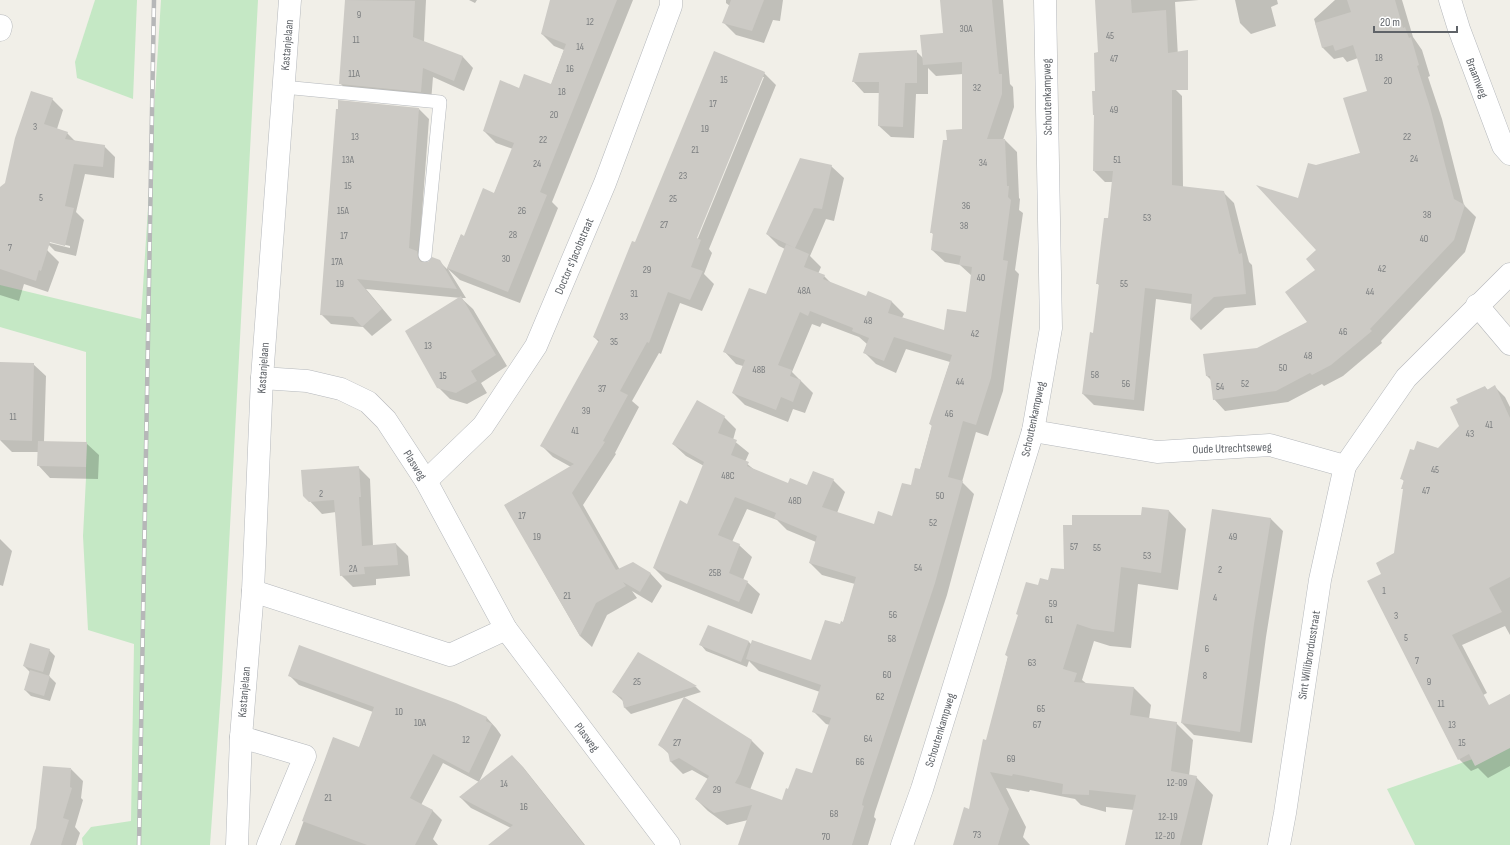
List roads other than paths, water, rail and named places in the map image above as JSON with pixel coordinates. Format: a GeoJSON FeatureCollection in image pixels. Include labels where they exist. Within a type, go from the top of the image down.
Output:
{"type":"FeatureCollection","features":[{"type":"Feature","properties":{"kind":"street","name":"Kastanjelaan"},"geometry":{"type":"LineString","coordinates":[[237,845],[240,737],[253,591],[262,378],[290,0]]}},
{"type":"Feature","properties":{"kind":"street","name":"Doctor s'Jacobstraat"},"geometry":{"type":"LineString","coordinates":[[426,482],[483,426],[536,346],[605,183],[671,6],[671,0]]}},
{"type":"Feature","properties":{"kind":"street","name":"Schoutenkampweg"},"geometry":{"type":"LineString","coordinates":[[902,845],[922,789],[1033,431],[1051,328],[1045,0]]}},
{"type":"Feature","properties":{"kind":"street","name":"Braamweg"},"geometry":{"type":"LineString","coordinates":[[1450,0],[1459,29],[1503,146],[1510,154]]}},
{"type":"Feature","properties":{"kind":"street"},"geometry":{"type":"LineString","coordinates":[[1345,466],[1406,378],[1477,305],[1510,274]]}},
{"type":"Feature","properties":{"kind":"street"},"geometry":{"type":"LineString","coordinates":[[1477,305],[1510,344]]}},
{"type":"Feature","properties":{"kind":"street","name":"Plasweg"},"geometry":{"type":"LineString","coordinates":[[262,378],[307,381],[342,389],[368,402],[386,420],[426,482],[506,629],[669,845]]}},
{"type":"Feature","properties":{"kind":"street","name":"Oude Utrechtseweg"},"geometry":{"type":"LineString","coordinates":[[1033,431],[1157,452],[1270,444],[1345,466]]}},
{"type":"Feature","properties":{"kind":"street","name":"Sint Willibrordusstraat"},"geometry":{"type":"LineString","coordinates":[[1279,845],[1286,813],[1320,580],[1345,466]]}},
{"type":"Feature","properties":{"kind":"street"},"geometry":{"type":"LineString","coordinates":[[253,591],[450,655],[506,629]]}},
{"type":"Feature","properties":{"kind":"street"},"geometry":{"type":"LineString","coordinates":[[240,737],[305,756],[268,845]]}},
{"type":"Feature","properties":{"kind":"lane"},"geometry":{"type":"LineString","coordinates":[[283,87],[440,102],[426,255]]}},
{"type":"Feature","properties":{"kind":"railway"},"geometry":{"type":"LineString","coordinates":[[139,845],[154,0]]}}]}
